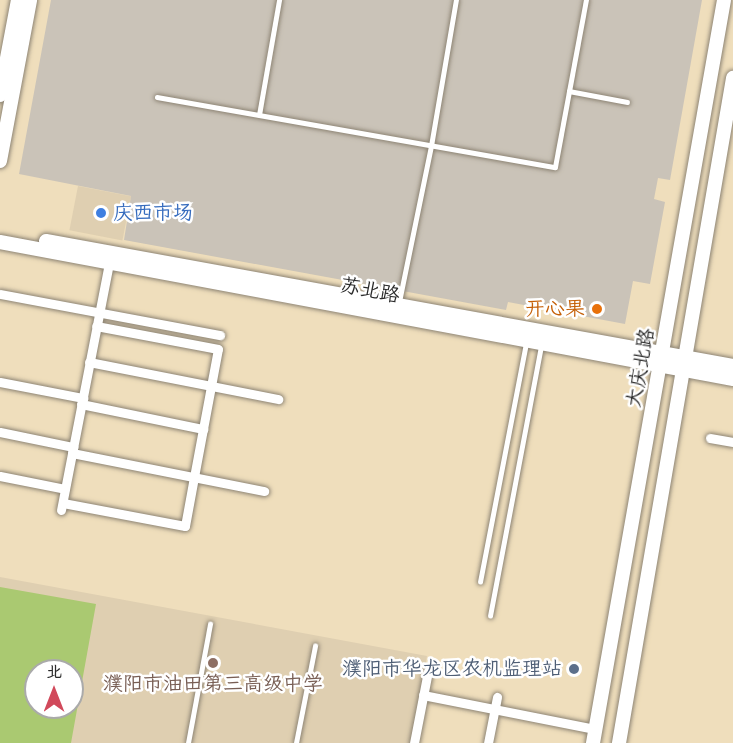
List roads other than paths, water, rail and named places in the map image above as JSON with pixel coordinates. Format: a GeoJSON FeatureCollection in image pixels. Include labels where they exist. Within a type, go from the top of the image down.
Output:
{"type":"FeatureCollection","features":[{"type":"Feature","properties":{"kind":"street"},"geometry":{"type":"LineString","coordinates":[[0,95],[18,0]]}},
{"type":"Feature","properties":{"kind":"street"},"geometry":{"type":"LineString","coordinates":[[0,161],[30,0]]}},
{"type":"Feature","properties":{"kind":"street","name":"大庆北路"},"geometry":{"type":"LineString","coordinates":[[593,743],[663,358],[724,0]]}},
{"type":"Feature","properties":{"kind":"street"},"geometry":{"type":"LineString","coordinates":[[619,743],[733,78]]}},
{"type":"Feature","properties":{"kind":"street","name":"苏北路"},"geometry":{"type":"LineString","coordinates":[[0,232],[399,305],[663,358],[733,379]]}},
{"type":"Feature","properties":{"kind":"street","name":"苏北路"},"geometry":{"type":"LineString","coordinates":[[0,242],[542,342],[663,358]]}},
{"type":"Feature","properties":{"kind":"street"},"geometry":{"type":"LineString","coordinates":[[96,326],[218,350],[185,526],[62,506],[96,326],[109,262]]}},
{"type":"Feature","properties":{"kind":"street"},"geometry":{"type":"LineString","coordinates":[[0,294],[220,335]]}},
{"type":"Feature","properties":{"kind":"street"},"geometry":{"type":"LineString","coordinates":[[90,362],[278,399]]}},
{"type":"Feature","properties":{"kind":"street","name":"苏北路"},"geometry":{"type":"LineString","coordinates":[[685,363],[733,366]]}},
{"type":"Feature","properties":{"kind":"street"},"geometry":{"type":"LineString","coordinates":[[0,382],[203,429]]}},
{"type":"Feature","properties":{"kind":"street"},"geometry":{"type":"LineString","coordinates":[[0,432],[264,491]]}},
{"type":"Feature","properties":{"kind":"street"},"geometry":{"type":"LineString","coordinates":[[710,438],[733,442]]}},
{"type":"Feature","properties":{"kind":"street"},"geometry":{"type":"LineString","coordinates":[[0,476],[65,489]]}},
{"type":"Feature","properties":{"kind":"street"},"geometry":{"type":"LineString","coordinates":[[417,742],[428,671]]}},
{"type":"Feature","properties":{"kind":"street"},"geometry":{"type":"LineString","coordinates":[[423,695],[595,729]]}},
{"type":"Feature","properties":{"kind":"street"},"geometry":{"type":"LineString","coordinates":[[488,743],[497,697]]}},
{"type":"Feature","properties":{"kind":"lane"},"geometry":{"type":"LineString","coordinates":[[260,116],[279,0]]}},
{"type":"Feature","properties":{"kind":"lane"},"geometry":{"type":"LineString","coordinates":[[399,305],[431,146],[456,0]]}},
{"type":"Feature","properties":{"kind":"lane"},"geometry":{"type":"LineString","coordinates":[[157,97],[555,167],[586,0]]}},
{"type":"Feature","properties":{"kind":"lane"},"geometry":{"type":"LineString","coordinates":[[569,91],[627,102]]}},
{"type":"Feature","properties":{"kind":"lane"},"geometry":{"type":"LineString","coordinates":[[480,582],[526,339]]}},
{"type":"Feature","properties":{"kind":"lane"},"geometry":{"type":"LineString","coordinates":[[490,616],[542,342]]}},
{"type":"Feature","properties":{"kind":"lane"},"geometry":{"type":"LineString","coordinates":[[188,743],[210,624]]}},
{"type":"Feature","properties":{"kind":"lane"},"geometry":{"type":"LineString","coordinates":[[296,743],[315,646]]}},
{"type":"Feature","properties":{"kind":"place","name":"庆西市场"},"geometry":{"type":"Point","coordinates":[101,213]}},
{"type":"Feature","properties":{"kind":"place","name":"开心果"},"geometry":{"type":"Point","coordinates":[597,309]}},
{"type":"Feature","properties":{"kind":"place","name":"濮阳市油田第三高级中学"},"geometry":{"type":"Point","coordinates":[213,663]}},
{"type":"Feature","properties":{"kind":"place","name":"濮阳市华龙区农机监理站"},"geometry":{"type":"Point","coordinates":[574,669]}}]}
